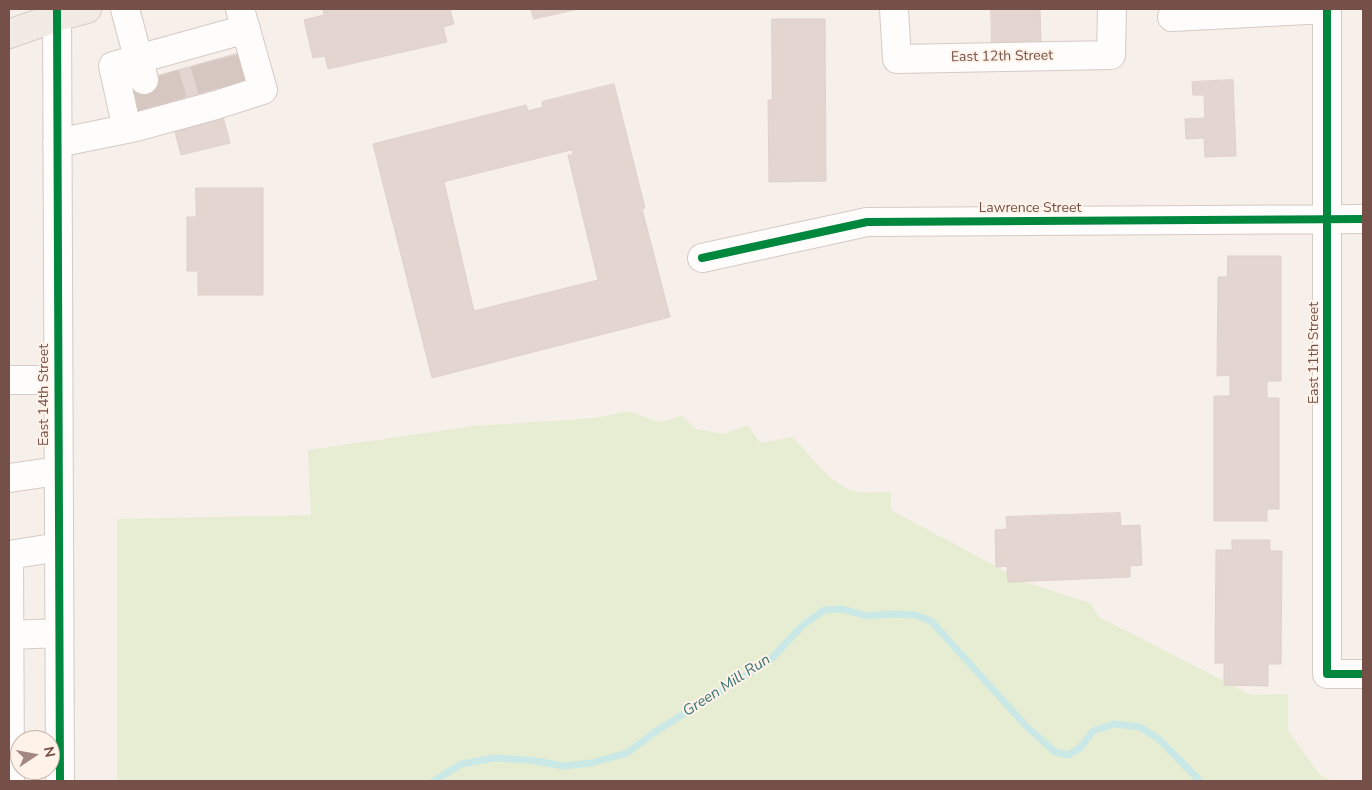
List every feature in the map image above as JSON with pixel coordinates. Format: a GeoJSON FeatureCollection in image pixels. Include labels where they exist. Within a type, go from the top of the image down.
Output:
{"type":"FeatureCollection","features":[{"type":"Feature","properties":{"kind":"main road"},"geometry":{"type":"LineString","coordinates":[[9,34],[57,13],[88,9]]}},
{"type":"Feature","properties":{"kind":"street"},"geometry":{"type":"LineString","coordinates":[[57,143],[127,129],[196,107],[263,90],[192,51],[124,9]]}},
{"type":"Feature","properties":{"kind":"street","name":"East 12th Street"},"geometry":{"type":"LineString","coordinates":[[894,9],[897,60],[1111,55],[1112,9]]}},
{"type":"Feature","properties":{"kind":"street"},"geometry":{"type":"LineString","coordinates":[[1172,17],[1327,9]]}},
{"type":"Feature","properties":{"kind":"street","name":"East 11th Street"},"geometry":{"type":"LineString","coordinates":[[1327,9],[1328,674],[1358,674]]}},
{"type":"Feature","properties":{"kind":"street","name":"East 14th Street"},"geometry":{"type":"LineString","coordinates":[[57,13],[60,781]]}},
{"type":"Feature","properties":{"kind":"street"},"geometry":{"type":"LineString","coordinates":[[127,129],[113,66],[192,51]]}},
{"type":"Feature","properties":{"kind":"street","name":"Lawrence Street"},"geometry":{"type":"LineString","coordinates":[[702,258],[867,222],[1363,219]]}},
{"type":"Feature","properties":{"kind":"street"},"geometry":{"type":"LineString","coordinates":[[9,380],[58,380]]}},
{"type":"Feature","properties":{"kind":"street"},"geometry":{"type":"LineString","coordinates":[[9,478],[58,471]]}},
{"type":"Feature","properties":{"kind":"street"},"geometry":{"type":"LineString","coordinates":[[10,781],[9,557],[59,547]]}},
{"type":"Feature","properties":{"kind":"street"},"geometry":{"type":"LineString","coordinates":[[9,635],[30,636],[59,633]]}},
{"type":"Feature","properties":{"kind":"green space"},"geometry":{"type":"Polygon","coordinates":[[[628,411],[659,422],[682,416],[696,429],[723,434],[748,425],[760,443],[793,437],[828,475],[844,487],[862,492],[891,492],[891,510],[1025,582],[1090,603],[1099,617],[1251,695],[1288,694],[1288,730],[1319,774],[1332,781],[117,781],[117,519],[311,515],[308,450],[474,426],[595,418],[628,411]]]}},
{"type":"Feature","properties":{"kind":"building"},"geometry":{"type":"Polygon","coordinates":[[[323,9],[450,9],[454,24],[443,27],[447,42],[328,69],[325,56],[313,58],[304,20],[324,15],[323,9]]]}},
{"type":"Feature","properties":{"kind":"building"},"geometry":{"type":"Polygon","coordinates":[[[531,9],[578,9],[534,19],[531,9]]]}},
{"type":"Feature","properties":{"kind":"building"},"geometry":{"type":"Polygon","coordinates":[[[991,9],[1040,9],[1041,43],[992,44],[991,9]]]}},
{"type":"Feature","properties":{"kind":"building"},"geometry":{"type":"Polygon","coordinates":[[[772,19],[825,19],[826,181],[769,182],[768,100],[772,100],[772,19]]]}},
{"type":"Feature","properties":{"kind":"building"},"geometry":{"type":"Polygon","coordinates":[[[240,53],[250,88],[139,119],[129,84],[240,53]]]}},
{"type":"Feature","properties":{"kind":"building"},"geometry":{"type":"Polygon","coordinates":[[[1233,80],[1236,156],[1205,157],[1204,138],[1186,139],[1185,119],[1205,118],[1204,95],[1193,95],[1192,82],[1233,80]]]}},
{"type":"Feature","properties":{"kind":"building"},"geometry":{"type":"Polygon","coordinates":[[[614,84],[645,208],[642,209],[670,317],[432,378],[373,144],[526,105],[528,111],[543,107],[542,102],[614,84]],[[572,150],[444,182],[474,311],[598,280],[568,155],[573,155],[572,150]]]}},
{"type":"Feature","properties":{"kind":"building"},"geometry":{"type":"Polygon","coordinates":[[[221,109],[230,143],[181,155],[172,121],[221,109]]]}},
{"type":"Feature","properties":{"kind":"building"},"geometry":{"type":"Polygon","coordinates":[[[196,188],[263,188],[263,295],[198,295],[198,271],[187,271],[187,217],[196,217],[196,188]]]}},
{"type":"Feature","properties":{"kind":"building"},"geometry":{"type":"Polygon","coordinates":[[[1228,256],[1281,256],[1281,381],[1267,381],[1267,398],[1279,398],[1279,509],[1267,509],[1267,521],[1214,521],[1214,396],[1230,396],[1230,375],[1217,376],[1218,277],[1227,277],[1228,256]]]}},
{"type":"Feature","properties":{"kind":"building"},"geometry":{"type":"Polygon","coordinates":[[[1120,513],[1121,526],[1140,525],[1142,565],[1130,566],[1130,577],[1008,582],[1007,566],[996,567],[995,530],[1007,529],[1006,517],[1120,513]]]}},
{"type":"Feature","properties":{"kind":"building"},"geometry":{"type":"Polygon","coordinates":[[[1232,540],[1270,540],[1270,551],[1282,551],[1281,664],[1268,664],[1268,686],[1224,685],[1224,663],[1215,663],[1216,550],[1232,550],[1232,540]]]}},
{"type":"Feature","properties":{"kind":"waterway","name":"Green Mill Run"},"geometry":{"type":"LineString","coordinates":[[434,781],[461,764],[494,758],[529,760],[564,766],[591,763],[627,753],[655,732],[770,660],[802,626],[824,610],[842,609],[867,616],[890,614],[915,615],[931,621],[1027,727],[1055,752],[1068,755],[1080,748],[1093,731],[1114,724],[1140,727],[1159,739],[1200,781]]}},
{"type":"Feature","properties":{"kind":"tunnel"},"geometry":{"type":"LineString","coordinates":[[228,57],[237,92]]}},
{"type":"Feature","properties":{"kind":"tunnel"},"geometry":{"type":"LineString","coordinates":[[204,63],[214,98]]}},
{"type":"Feature","properties":{"kind":"tunnel"},"geometry":{"type":"LineString","coordinates":[[165,74],[176,109]]}},
{"type":"Feature","properties":{"kind":"tunnel"},"geometry":{"type":"LineString","coordinates":[[144,80],[154,115]]}},
{"type":"Feature","properties":{"kind":"cycle path"},"geometry":{"type":"LineString","coordinates":[[57,9],[60,781]]}},
{"type":"Feature","properties":{"kind":"cycle path"},"geometry":{"type":"LineString","coordinates":[[1327,9],[1327,674],[1363,674]]}},
{"type":"Feature","properties":{"kind":"cycle path"},"geometry":{"type":"LineString","coordinates":[[702,258],[867,222],[1363,219]]}}]}
